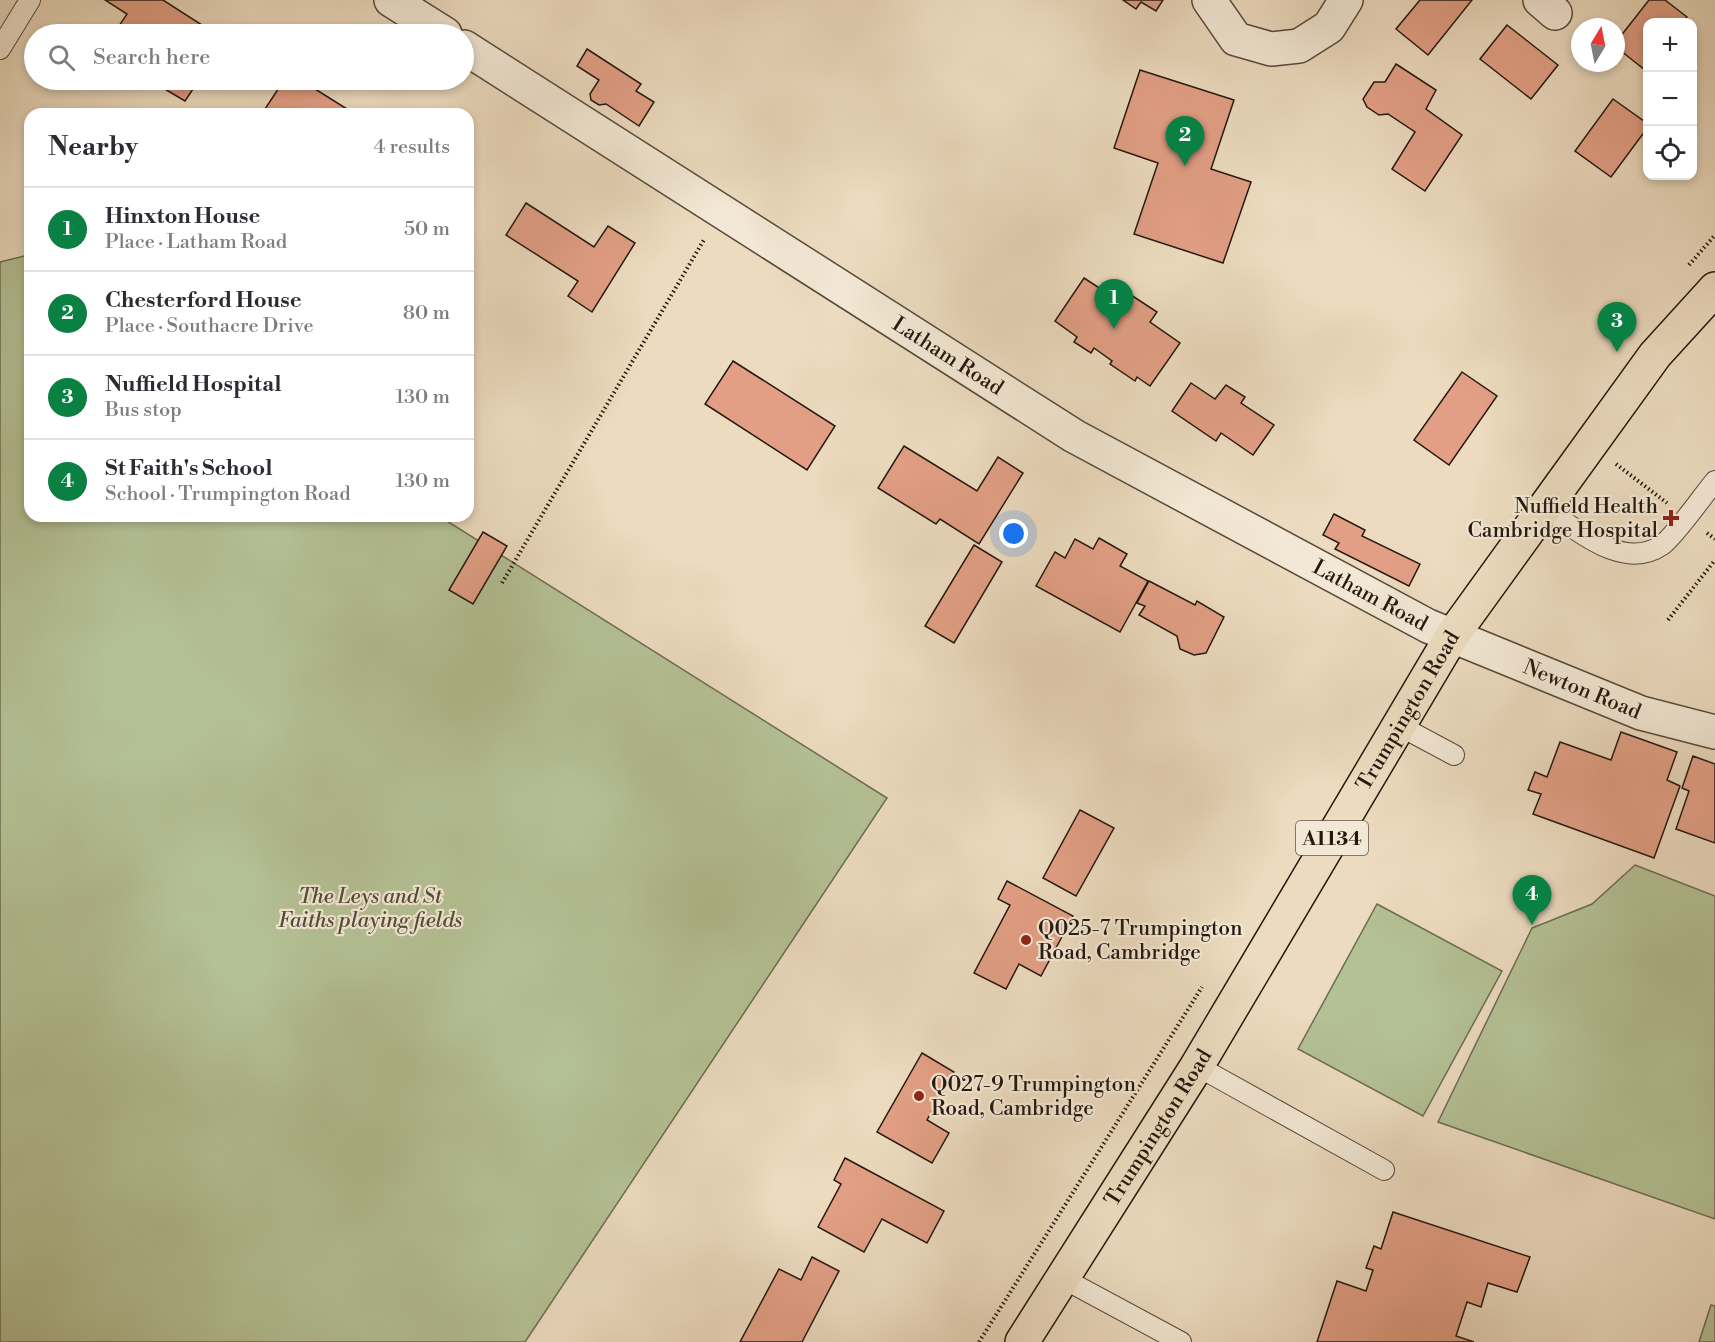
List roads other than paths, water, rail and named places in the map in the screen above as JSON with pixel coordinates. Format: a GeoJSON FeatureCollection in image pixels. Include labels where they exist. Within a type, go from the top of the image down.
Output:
{"type":"FeatureCollection","features":[{"type":"Feature","properties":{"kind":"main road","name":"Trumpington Road"},"geometry":{"type":"LineString","coordinates":[[1022,1342],[1197,1066],[1452,636],[1655,355],[1715,289]]}},
{"type":"Feature","properties":{"kind":"street"},"geometry":{"type":"LineString","coordinates":[[391,0],[429,24]]}},
{"type":"Feature","properties":{"kind":"street"},"geometry":{"type":"LineString","coordinates":[[1209,0],[1236,39],[1271,49],[1299,46],[1329,27],[1346,0]]}},
{"type":"Feature","properties":{"kind":"street","name":"Latham Road"},"geometry":{"type":"LineString","coordinates":[[474,53],[1074,436],[1428,626],[1452,636]]}},
{"type":"Feature","properties":{"kind":"street","name":"Newton Road"},"geometry":{"type":"LineString","coordinates":[[1452,636],[1641,713],[1715,732]]}},
{"type":"Feature","properties":{"kind":"lane"},"geometry":{"type":"LineString","coordinates":[[0,49],[30,0]]}},
{"type":"Feature","properties":{"kind":"lane"},"geometry":{"type":"LineString","coordinates":[[1545,508],[1602,546],[1638,554],[1662,545],[1715,480]]}},
{"type":"Feature","properties":{"kind":"lane"},"geometry":{"type":"LineString","coordinates":[[1398,725],[1454,755]]}},
{"type":"Feature","properties":{"kind":"lane"},"geometry":{"type":"LineString","coordinates":[[1197,1066],[1383,1170]]}},
{"type":"Feature","properties":{"kind":"lane"},"geometry":{"type":"LineString","coordinates":[[1064,1279],[1181,1342]]}},
{"type":"Feature","properties":{"kind":"place","name":"Chesterford House"},"geometry":{"type":"Point","coordinates":[1185,166]}},
{"type":"Feature","properties":{"kind":"place","name":"Hinxton House"},"geometry":{"type":"Point","coordinates":[1114,329]}},
{"type":"Feature","properties":{"kind":"place","name":"Nuffield Hospital"},"geometry":{"type":"Point","coordinates":[1617,352]}},
{"type":"Feature","properties":{"kind":"place","name":"Nuffield Health Cambridge Hospital"},"geometry":{"type":"Point","coordinates":[1671,518]}},
{"type":"Feature","properties":{"kind":"place","name":"St Faith's School"},"geometry":{"type":"Point","coordinates":[1532,925]}},
{"type":"Feature","properties":{"kind":"place","name":"Q025-7 Trumpington Road, Cambridge"},"geometry":{"type":"Point","coordinates":[1026,940]}},
{"type":"Feature","properties":{"kind":"place","name":"Q027-9 Trumpington Road, Cambridge"},"geometry":{"type":"Point","coordinates":[919,1096]}},
{"type":"Feature","properties":{"kind":"park label","name":"The Leys and St Faiths playing fields"},"geometry":{"type":"Point","coordinates":[370,908]}}]}
